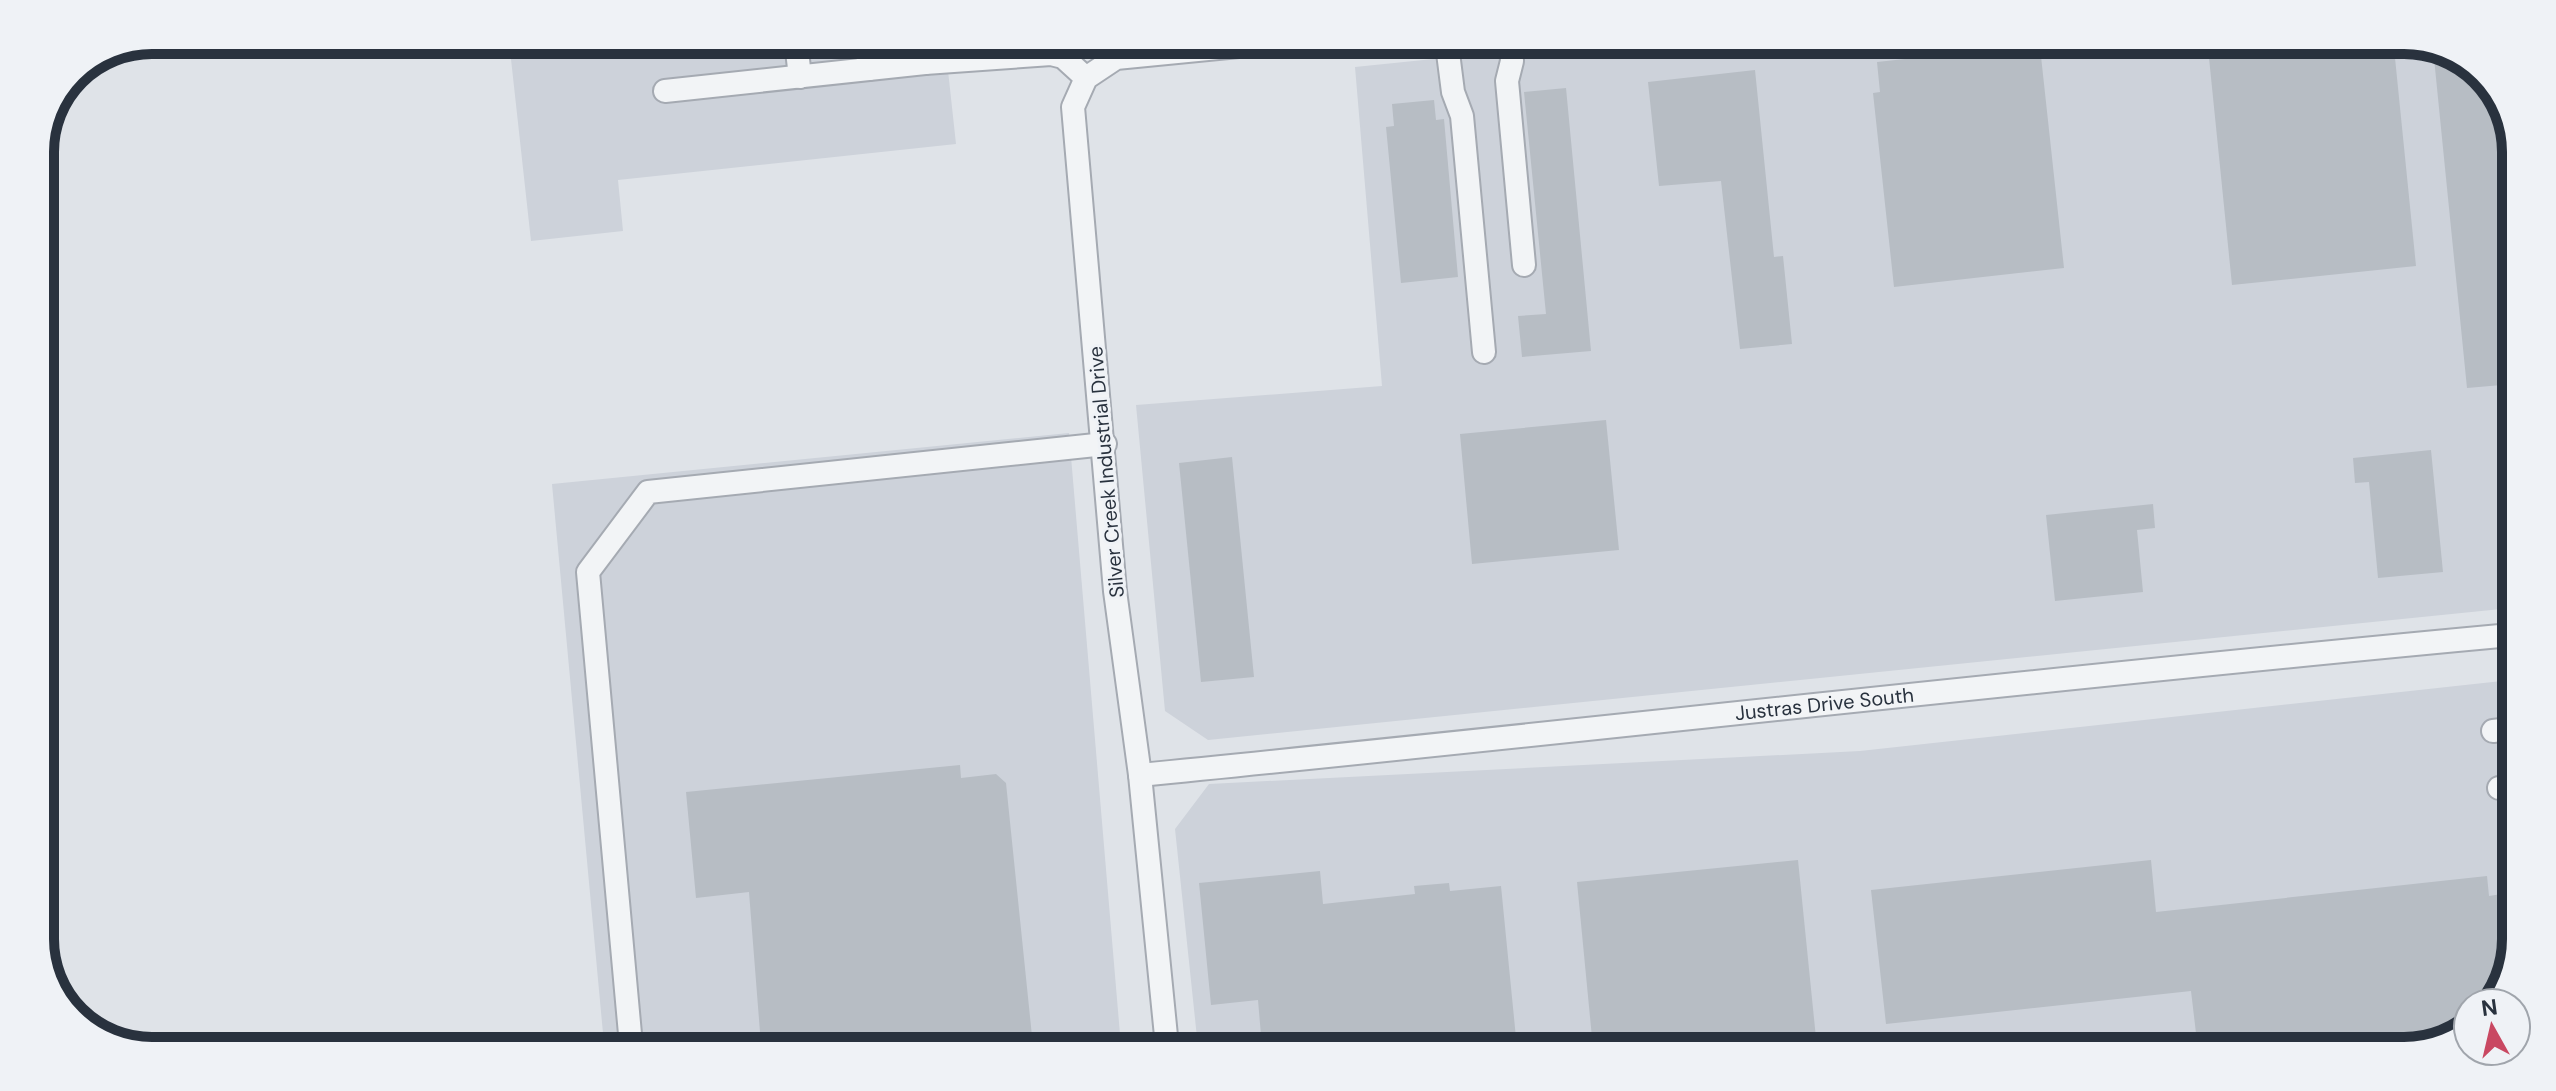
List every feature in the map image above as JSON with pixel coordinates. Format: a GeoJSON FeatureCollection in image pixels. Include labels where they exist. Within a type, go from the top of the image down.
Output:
{"type":"FeatureCollection","features":[{"type":"Feature","properties":{"kind":"street"},"geometry":{"type":"LineString","coordinates":[[797,54],[800,77]]}},
{"type":"Feature","properties":{"kind":"street"},"geometry":{"type":"LineString","coordinates":[[867,54],[869,69]]}},
{"type":"Feature","properties":{"kind":"street"},"geometry":{"type":"LineString","coordinates":[[665,91],[869,69],[921,54]]}},
{"type":"Feature","properties":{"kind":"street"},"geometry":{"type":"LineString","coordinates":[[1051,54],[1063,57],[1086,78],[1116,58],[1157,54]]}},
{"type":"Feature","properties":{"kind":"street"},"geometry":{"type":"LineString","coordinates":[[1448,54],[1453,92],[1462,116],[1484,352]]}},
{"type":"Feature","properties":{"kind":"street"},"geometry":{"type":"LineString","coordinates":[[1512,54],[1507,81],[1524,265]]}},
{"type":"Feature","properties":{"kind":"street","name":"Silver Creek Industrial Drive"},"geometry":{"type":"LineString","coordinates":[[1086,78],[1073,107],[1074,126],[1105,444],[1115,591],[1140,775],[1166,1037]]}},
{"type":"Feature","properties":{"kind":"street"},"geometry":{"type":"LineString","coordinates":[[630,1037],[588,572],[648,492],[1105,444]]}},
{"type":"Feature","properties":{"kind":"street","name":"Justras Drive South"},"geometry":{"type":"LineString","coordinates":[[1140,775],[1700,719],[2202,664],[2502,636]]}},
{"type":"Feature","properties":{"kind":"shaded area"},"geometry":{"type":"Polygon","coordinates":[[[510,54],[946,54],[956,144],[618,180],[623,231],[531,241],[510,54]]]}},
{"type":"Feature","properties":{"kind":"shaded area"},"geometry":{"type":"Polygon","coordinates":[[[1481,54],[2404,54],[2441,61],[2468,78],[2495,115],[2502,146],[2502,609],[1208,740],[1165,711],[1136,405],[1382,386],[1355,67],[1481,54]]]}},
{"type":"Feature","properties":{"kind":"shaded area"},"geometry":{"type":"Polygon","coordinates":[[[1069,433],[1120,1037],[603,1037],[552,484],[1069,433]]]}},
{"type":"Feature","properties":{"kind":"shaded area"},"geometry":{"type":"Polygon","coordinates":[[[2502,681],[2500,958],[2490,987],[2452,987],[2452,1024],[2429,1034],[2404,1037],[1197,1037],[1175,829],[1209,784],[1860,751],[2502,681]]]}},
{"type":"Feature","properties":{"kind":"building"},"geometry":{"type":"Polygon","coordinates":[[[1951,54],[2041,54],[2064,268],[1894,287],[1873,93],[1880,92],[1877,62],[1951,54]]]}},
{"type":"Feature","properties":{"kind":"building"},"geometry":{"type":"Polygon","coordinates":[[[2209,54],[2395,54],[2416,266],[2232,285],[2209,54]]]}},
{"type":"Feature","properties":{"kind":"building"},"geometry":{"type":"Polygon","coordinates":[[[2434,59],[2464,74],[2482,92],[2495,115],[2502,146],[2502,385],[2467,388],[2434,59]]]}},
{"type":"Feature","properties":{"kind":"building"},"geometry":{"type":"Polygon","coordinates":[[[1755,70],[1774,257],[1783,256],[1792,344],[1740,349],[1721,181],[1659,186],[1648,82],[1755,70]]]}},
{"type":"Feature","properties":{"kind":"building"},"geometry":{"type":"Polygon","coordinates":[[[1566,88],[1591,351],[1522,357],[1518,316],[1546,314],[1524,92],[1566,88]]]}},
{"type":"Feature","properties":{"kind":"building"},"geometry":{"type":"Polygon","coordinates":[[[1434,100],[1436,120],[1444,119],[1458,277],[1401,283],[1386,127],[1394,126],[1392,104],[1434,100]]]}},
{"type":"Feature","properties":{"kind":"building"},"geometry":{"type":"Polygon","coordinates":[[[1606,420],[1619,550],[1472,564],[1460,434],[1606,420]]]}},
{"type":"Feature","properties":{"kind":"building"},"geometry":{"type":"Polygon","coordinates":[[[2431,450],[2443,572],[2378,578],[2369,482],[2355,483],[2353,458],[2431,450]]]}},
{"type":"Feature","properties":{"kind":"building"},"geometry":{"type":"Polygon","coordinates":[[[1232,457],[1254,677],[1201,682],[1179,463],[1232,457]]]}},
{"type":"Feature","properties":{"kind":"building"},"geometry":{"type":"Polygon","coordinates":[[[2153,504],[2155,528],[2137,530],[2143,592],[2055,601],[2046,515],[2153,504]]]}},
{"type":"Feature","properties":{"kind":"building"},"geometry":{"type":"Polygon","coordinates":[[[960,765],[961,778],[996,774],[1006,783],[1032,1037],[760,1037],[749,892],[696,898],[686,792],[960,765]]]}},
{"type":"Feature","properties":{"kind":"building"},"geometry":{"type":"Polygon","coordinates":[[[1798,860],[1816,1037],[1592,1037],[1577,882],[1798,860]]]}},
{"type":"Feature","properties":{"kind":"building"},"geometry":{"type":"Polygon","coordinates":[[[2151,860],[2156,912],[2487,876],[2489,896],[2502,894],[2500,958],[2490,987],[2452,987],[2452,1024],[2429,1034],[2404,1037],[2196,1037],[2191,991],[1886,1024],[1871,890],[2151,860]]]}},
{"type":"Feature","properties":{"kind":"building"},"geometry":{"type":"Polygon","coordinates":[[[1320,871],[1323,904],[1415,894],[1414,886],[1449,883],[1450,891],[1501,886],[1516,1037],[1261,1037],[1258,1000],[1211,1005],[1199,883],[1320,871]]]}}]}
